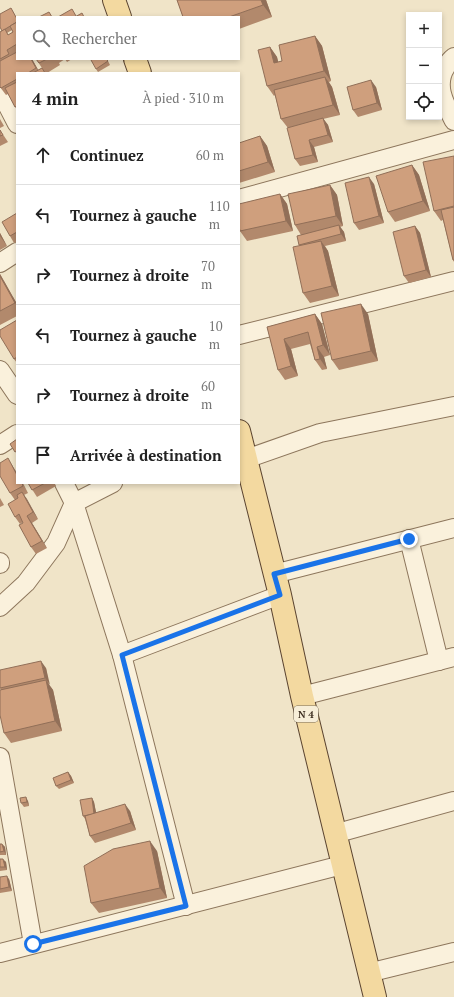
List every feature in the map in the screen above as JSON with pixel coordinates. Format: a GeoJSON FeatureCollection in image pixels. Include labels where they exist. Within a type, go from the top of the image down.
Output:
{"type":"FeatureCollection","features":[{"type":"Feature","properties":{"kind":"main road"},"geometry":{"type":"LineString","coordinates":[[114,0],[120,16]]}},
{"type":"Feature","properties":{"kind":"main road"},"geometry":{"type":"LineString","coordinates":[[135,60],[140,72]]}},
{"type":"Feature","properties":{"kind":"main road","name":"N 4"},"geometry":{"type":"LineString","coordinates":[[240,435],[280,595],[334,834],[375,997]]}},
{"type":"Feature","properties":{"kind":"street"},"geometry":{"type":"LineString","coordinates":[[454,57],[443,71],[440,85],[443,100],[454,121]]}},
{"type":"Feature","properties":{"kind":"street"},"geometry":{"type":"LineString","coordinates":[[0,91],[16,122]]}},
{"type":"Feature","properties":{"kind":"street"},"geometry":{"type":"LineString","coordinates":[[240,199],[454,140]]}},
{"type":"Feature","properties":{"kind":"street"},"geometry":{"type":"LineString","coordinates":[[0,262],[16,253]]}},
{"type":"Feature","properties":{"kind":"street"},"geometry":{"type":"LineString","coordinates":[[240,335],[454,281]]}},
{"type":"Feature","properties":{"kind":"street"},"geometry":{"type":"LineString","coordinates":[[0,370],[16,394]]}},
{"type":"Feature","properties":{"kind":"street"},"geometry":{"type":"LineString","coordinates":[[246,459],[320,434],[454,406]]}},
{"type":"Feature","properties":{"kind":"street"},"geometry":{"type":"LineString","coordinates":[[0,445],[16,435]]}},
{"type":"Feature","properties":{"kind":"street"},"geometry":{"type":"LineString","coordinates":[[64,484],[74,503],[122,655],[186,906]]}},
{"type":"Feature","properties":{"kind":"street"},"geometry":{"type":"LineString","coordinates":[[0,607],[26,583],[56,543],[74,503],[112,484]]}},
{"type":"Feature","properties":{"kind":"street"},"geometry":{"type":"LineString","coordinates":[[274,574],[454,528]]}},
{"type":"Feature","properties":{"kind":"street"},"geometry":{"type":"LineString","coordinates":[[302,696],[447,659],[409,539]]}},
{"type":"Feature","properties":{"kind":"street"},"geometry":{"type":"LineString","coordinates":[[122,655],[280,595]]}},
{"type":"Feature","properties":{"kind":"street"},"geometry":{"type":"LineString","coordinates":[[0,757],[33,944]]}},
{"type":"Feature","properties":{"kind":"street"},"geometry":{"type":"LineString","coordinates":[[334,834],[454,801]]}},
{"type":"Feature","properties":{"kind":"street"},"geometry":{"type":"LineString","coordinates":[[0,953],[342,865]]}},
{"type":"Feature","properties":{"kind":"street"},"geometry":{"type":"LineString","coordinates":[[368,973],[454,952]]}},
{"type":"Feature","properties":{"kind":"building"},"geometry":{"type":"Polygon","coordinates":[[[177,0],[261,0],[263,5],[232,16],[183,16],[177,0]]]}},
{"type":"Feature","properties":{"kind":"building"},"geometry":{"type":"Polygon","coordinates":[[[11,8],[16,17],[16,23],[2,31],[0,27],[0,14],[11,8]]]}},
{"type":"Feature","properties":{"kind":"building"},"geometry":{"type":"Polygon","coordinates":[[[72,9],[76,16],[60,16],[72,9]]]}},
{"type":"Feature","properties":{"kind":"building"},"geometry":{"type":"Polygon","coordinates":[[[49,12],[51,16],[41,16],[49,12]]]}},
{"type":"Feature","properties":{"kind":"building"},"geometry":{"type":"Polygon","coordinates":[[[82,13],[84,16],[77,16],[82,13]]]}},
{"type":"Feature","properties":{"kind":"building"},"geometry":{"type":"Polygon","coordinates":[[[16,23],[16,45],[7,50],[9,54],[0,59],[0,32],[5,29],[8,35],[13,32],[10,26],[16,23]]]}},
{"type":"Feature","properties":{"kind":"building"},"geometry":{"type":"Polygon","coordinates":[[[315,36],[324,71],[267,86],[258,50],[270,47],[274,63],[282,61],[279,45],[315,36]]]}},
{"type":"Feature","properties":{"kind":"building"},"geometry":{"type":"Polygon","coordinates":[[[16,53],[16,60],[32,60],[36,68],[30,72],[16,72],[16,80],[1,88],[0,61],[16,53]]]}},
{"type":"Feature","properties":{"kind":"building"},"geometry":{"type":"Polygon","coordinates":[[[37,60],[45,60],[39,63],[37,60]]]}},
{"type":"Feature","properties":{"kind":"building"},"geometry":{"type":"Polygon","coordinates":[[[91,60],[108,61],[96,69],[91,60]]]}},
{"type":"Feature","properties":{"kind":"building"},"geometry":{"type":"Polygon","coordinates":[[[42,68],[44,72],[35,72],[42,68]]]}},
{"type":"Feature","properties":{"kind":"building"},"geometry":{"type":"Polygon","coordinates":[[[325,77],[333,105],[281,119],[274,90],[325,77]]]}},
{"type":"Feature","properties":{"kind":"building"},"geometry":{"type":"Polygon","coordinates":[[[371,80],[377,103],[353,110],[347,87],[371,80]]]}},
{"type":"Feature","properties":{"kind":"building"},"geometry":{"type":"Polygon","coordinates":[[[16,82],[16,106],[15,107],[5,88],[16,82]]]}},
{"type":"Feature","properties":{"kind":"building"},"geometry":{"type":"Polygon","coordinates":[[[323,118],[328,135],[309,140],[313,155],[295,159],[287,128],[323,118]]]}},
{"type":"Feature","properties":{"kind":"building"},"geometry":{"type":"Polygon","coordinates":[[[260,136],[268,162],[240,171],[240,143],[260,136]]]}},
{"type":"Feature","properties":{"kind":"building"},"geometry":{"type":"Polygon","coordinates":[[[454,156],[454,206],[434,211],[423,162],[454,156]]]}},
{"type":"Feature","properties":{"kind":"building"},"geometry":{"type":"Polygon","coordinates":[[[412,165],[423,201],[388,212],[376,176],[412,165]]]}},
{"type":"Feature","properties":{"kind":"building"},"geometry":{"type":"Polygon","coordinates":[[[369,177],[379,216],[354,223],[345,183],[369,177]]]}},
{"type":"Feature","properties":{"kind":"building"},"geometry":{"type":"Polygon","coordinates":[[[330,185],[336,216],[295,225],[288,194],[330,185]]]}},
{"type":"Feature","properties":{"kind":"building"},"geometry":{"type":"Polygon","coordinates":[[[280,194],[286,221],[240,231],[240,204],[280,194]]]}},
{"type":"Feature","properties":{"kind":"building"},"geometry":{"type":"Polygon","coordinates":[[[454,207],[454,260],[453,260],[441,210],[454,207]]]}},
{"type":"Feature","properties":{"kind":"building"},"geometry":{"type":"Polygon","coordinates":[[[16,214],[16,233],[10,236],[2,222],[16,214]]]}},
{"type":"Feature","properties":{"kind":"building"},"geometry":{"type":"Polygon","coordinates":[[[339,225],[341,234],[299,245],[297,236],[339,225]]]}},
{"type":"Feature","properties":{"kind":"building"},"geometry":{"type":"Polygon","coordinates":[[[415,226],[426,270],[404,276],[393,232],[415,226]]]}},
{"type":"Feature","properties":{"kind":"building"},"geometry":{"type":"Polygon","coordinates":[[[321,241],[332,286],[303,293],[293,247],[321,241]]]}},
{"type":"Feature","properties":{"kind":"building"},"geometry":{"type":"Polygon","coordinates":[[[0,276],[15,303],[0,311],[0,276]]]}},
{"type":"Feature","properties":{"kind":"building"},"geometry":{"type":"Polygon","coordinates":[[[361,304],[371,351],[332,360],[321,313],[361,304]]]}},
{"type":"Feature","properties":{"kind":"building"},"geometry":{"type":"Polygon","coordinates":[[[315,314],[323,345],[317,347],[320,359],[315,360],[308,332],[284,339],[291,366],[278,370],[267,327],[315,314]]]}},
{"type":"Feature","properties":{"kind":"building"},"geometry":{"type":"Polygon","coordinates":[[[16,321],[16,358],[14,359],[0,336],[0,330],[16,321]]]}},
{"type":"Feature","properties":{"kind":"building"},"geometry":{"type":"Polygon","coordinates":[[[16,440],[16,452],[15,452],[10,444],[16,440]]]}},
{"type":"Feature","properties":{"kind":"building"},"geometry":{"type":"Polygon","coordinates":[[[8,458],[16,473],[16,484],[22,484],[23,486],[10,493],[0,476],[0,463],[8,458]]]}},
{"type":"Feature","properties":{"kind":"building"},"geometry":{"type":"Polygon","coordinates":[[[29,484],[43,484],[32,490],[29,484]]]}},
{"type":"Feature","properties":{"kind":"building"},"geometry":{"type":"Polygon","coordinates":[[[22,492],[33,512],[27,516],[42,541],[31,547],[19,525],[23,523],[19,514],[15,517],[8,504],[18,498],[17,495],[22,492]]]}},
{"type":"Feature","properties":{"kind":"building"},"geometry":{"type":"Polygon","coordinates":[[[41,661],[45,678],[0,688],[0,670],[41,661]]]}},
{"type":"Feature","properties":{"kind":"building"},"geometry":{"type":"Polygon","coordinates":[[[46,680],[55,721],[4,733],[0,715],[0,690],[46,680]]]}},
{"type":"Feature","properties":{"kind":"building"},"geometry":{"type":"Polygon","coordinates":[[[68,772],[71,780],[56,786],[53,778],[68,772]]]}},
{"type":"Feature","properties":{"kind":"building"},"geometry":{"type":"Polygon","coordinates":[[[26,797],[27,802],[21,803],[20,798],[26,797]]]}},
{"type":"Feature","properties":{"kind":"building"},"geometry":{"type":"Polygon","coordinates":[[[92,798],[94,814],[83,816],[80,800],[92,798]]]}},
{"type":"Feature","properties":{"kind":"building"},"geometry":{"type":"Polygon","coordinates":[[[125,804],[131,823],[90,836],[85,816],[125,804]]]}},
{"type":"Feature","properties":{"kind":"building"},"geometry":{"type":"Polygon","coordinates":[[[150,841],[160,888],[91,903],[84,866],[113,849],[150,841]]]}},
{"type":"Feature","properties":{"kind":"building"},"geometry":{"type":"Polygon","coordinates":[[[0,844],[2,844],[4,851],[0,852],[0,844]]]}},
{"type":"Feature","properties":{"kind":"building"},"geometry":{"type":"Polygon","coordinates":[[[0,859],[3,859],[5,867],[0,867],[0,859]]]}},
{"type":"Feature","properties":{"kind":"building"},"geometry":{"type":"Polygon","coordinates":[[[7,876],[9,887],[0,889],[0,877],[7,876]]]}},
{"type":"Feature","properties":{"kind":"route"},"geometry":{"type":"LineString","coordinates":[[33,944],[186,906],[122,655],[280,595],[274,574],[409,539]]}}]}
